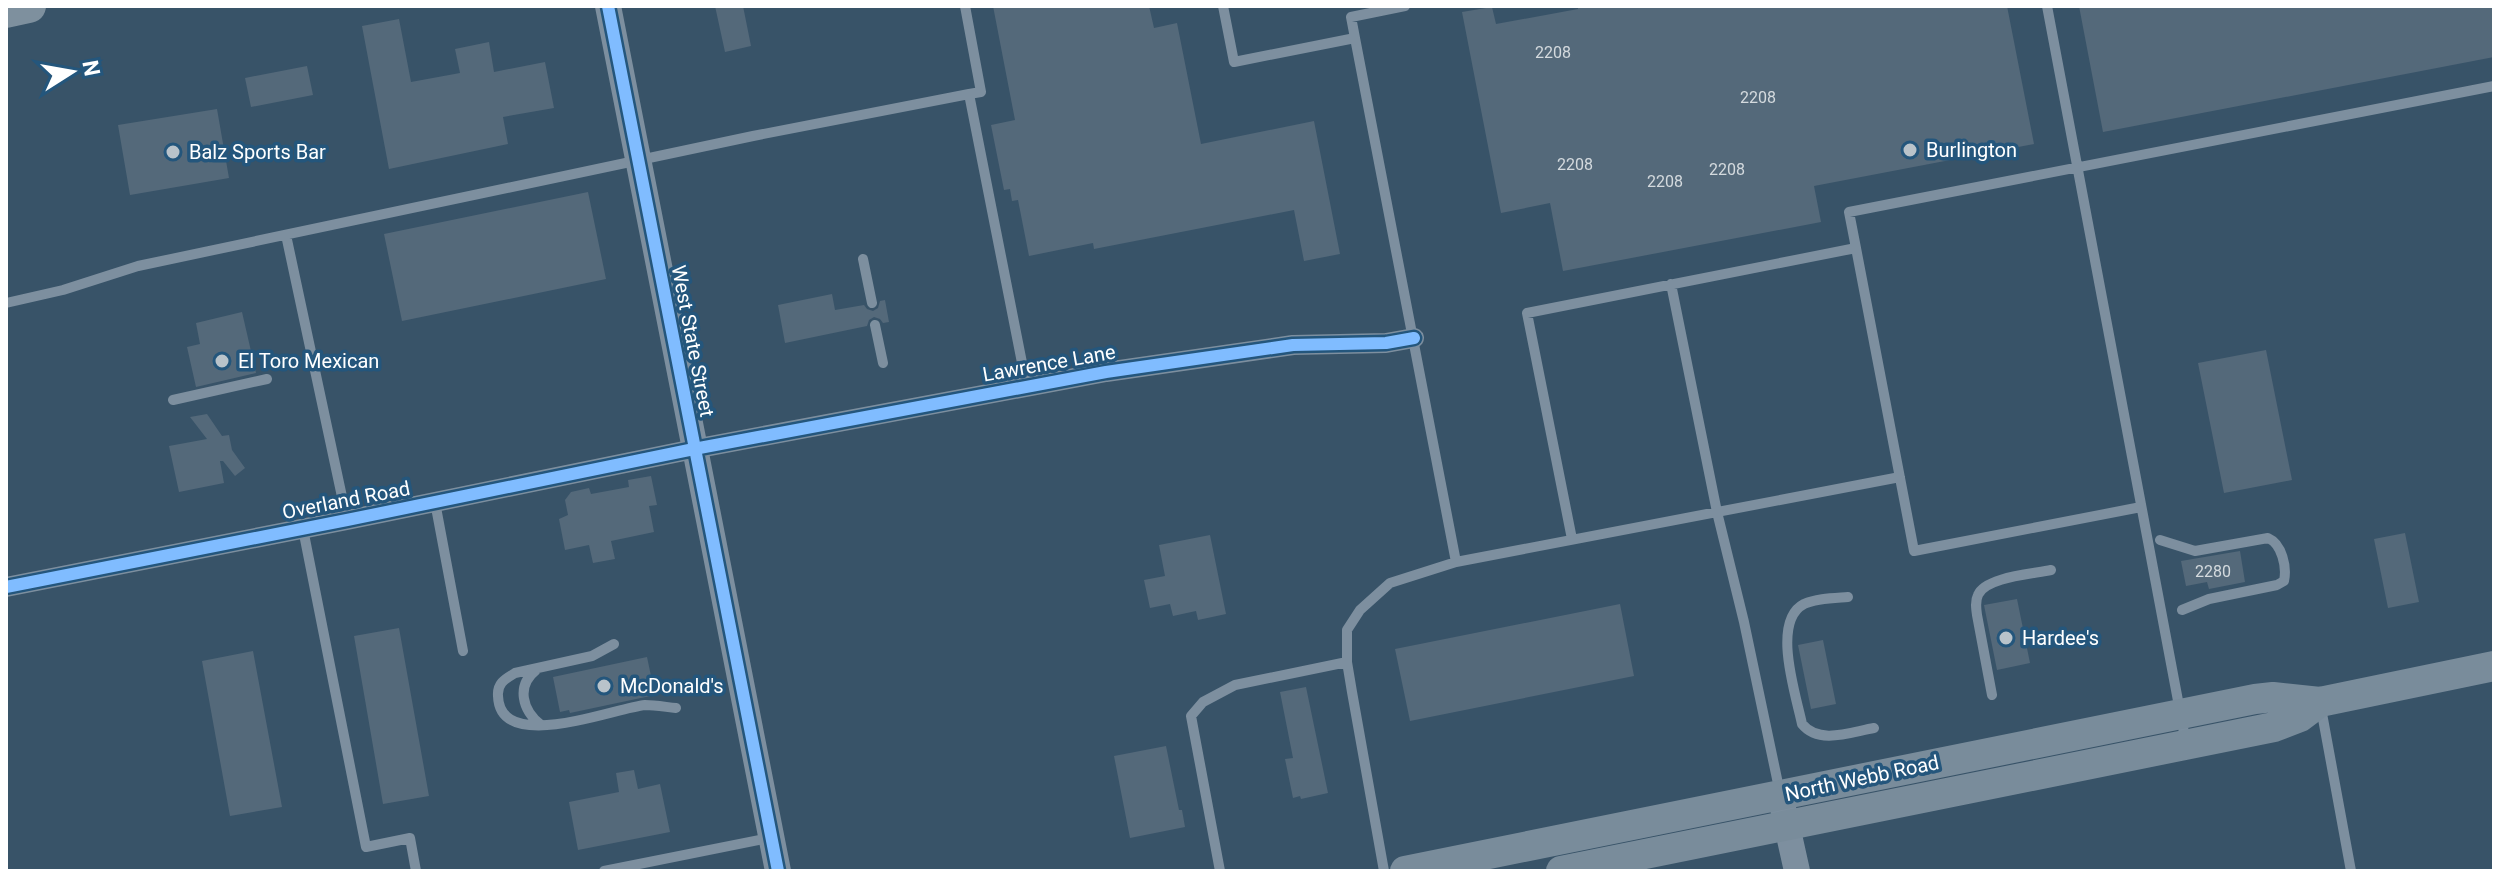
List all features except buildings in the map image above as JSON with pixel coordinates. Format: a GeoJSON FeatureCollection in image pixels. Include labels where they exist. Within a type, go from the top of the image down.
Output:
{"type":"FeatureCollection","features":[{"type":"Feature","properties":{"kind":"highway"},"geometry":{"type":"LineString","coordinates":[[6,11],[29,6]]}},
{"type":"Feature","properties":{"kind":"main road","name":"North Webb Road"},"geometry":{"type":"LineString","coordinates":[[1405,871],[2180,713],[2273,697],[2320,702],[2494,666]]}},
{"type":"Feature","properties":{"kind":"main road","name":"North Webb Road"},"geometry":{"type":"LineString","coordinates":[[1561,871],[2287,723],[2320,702]]}},
{"type":"Feature","properties":{"kind":"street","name":"West State Street"},"geometry":{"type":"LineString","coordinates":[[608,6],[778,871]]}},
{"type":"Feature","properties":{"kind":"street","name":"Lawrence Lane"},"geometry":{"type":"LineString","coordinates":[[694,449],[1106,372],[1293,345],[1386,343],[1414,338]]}},
{"type":"Feature","properties":{"kind":"street","name":"Overland Road"},"geometry":{"type":"LineString","coordinates":[[6,587],[694,449]]}},
{"type":"Feature","properties":{"kind":"street"},"geometry":{"type":"LineString","coordinates":[[1781,795],[1797,871]]}},
{"type":"Feature","properties":{"kind":"lane"},"geometry":{"type":"LineString","coordinates":[[6,303],[63,290],[138,266],[981,92],[965,6]]}},
{"type":"Feature","properties":{"kind":"lane"},"geometry":{"type":"LineString","coordinates":[[1223,6],[1234,62],[1355,38]]}},
{"type":"Feature","properties":{"kind":"lane"},"geometry":{"type":"LineString","coordinates":[[1405,6],[1351,17],[1456,562]]}},
{"type":"Feature","properties":{"kind":"lane"},"geometry":{"type":"LineString","coordinates":[[2047,6],[2186,745]]}},
{"type":"Feature","properties":{"kind":"lane"},"geometry":{"type":"LineString","coordinates":[[2141,507],[1914,551],[1849,212],[2494,86]]}},
{"type":"Feature","properties":{"kind":"lane"},"geometry":{"type":"LineString","coordinates":[[969,94],[1027,388]]}},
{"type":"Feature","properties":{"kind":"lane"},"geometry":{"type":"LineString","coordinates":[[286,235],[347,520]]}},
{"type":"Feature","properties":{"kind":"lane"},"geometry":{"type":"LineString","coordinates":[[1572,539],[1527,313],[1856,248]]}},
{"type":"Feature","properties":{"kind":"lane"},"geometry":{"type":"LineString","coordinates":[[863,259],[872,303]]}},
{"type":"Feature","properties":{"kind":"lane"},"geometry":{"type":"LineString","coordinates":[[1671,284],[1717,512],[1781,795]]}},
{"type":"Feature","properties":{"kind":"lane"},"geometry":{"type":"LineString","coordinates":[[875,325],[883,363]]}},
{"type":"Feature","properties":{"kind":"lane"},"geometry":{"type":"LineString","coordinates":[[173,400],[267,379]]}},
{"type":"Feature","properties":{"kind":"lane"},"geometry":{"type":"LineString","coordinates":[[1384,871],[1347,662],[1347,630],[1360,610],[1390,583],[1456,562],[1900,477]]}},
{"type":"Feature","properties":{"kind":"lane"},"geometry":{"type":"LineString","coordinates":[[435,502],[463,651]]}},
{"type":"Feature","properties":{"kind":"lane"},"geometry":{"type":"LineString","coordinates":[[303,529],[366,847],[410,838],[416,871]]}},
{"type":"Feature","properties":{"kind":"lane"},"geometry":{"type":"LineString","coordinates":[[2160,540],[2195,551],[2268,538],[2276,541],[2280,548],[2284,581],[2209,599],[2182,610]]}},
{"type":"Feature","properties":{"kind":"lane"},"geometry":{"type":"LineString","coordinates":[[1992,695],[1977,615],[1978,592],[1996,581],[2051,570]]}},
{"type":"Feature","properties":{"kind":"lane"},"geometry":{"type":"LineString","coordinates":[[1848,597],[1805,603],[1794,610],[1787,627],[1786,643],[1802,724],[1809,733],[1825,736],[1874,728]]}},
{"type":"Feature","properties":{"kind":"lane"},"geometry":{"type":"LineString","coordinates":[[614,644],[592,656],[515,673],[504,679],[498,693],[504,717],[528,727],[647,705],[676,708]]}},
{"type":"Feature","properties":{"kind":"lane"},"geometry":{"type":"LineString","coordinates":[[1220,871],[1191,716],[1203,702],[1235,685],[1347,662]]}},
{"type":"Feature","properties":{"kind":"lane"},"geometry":{"type":"LineString","coordinates":[[538,668],[523,685],[529,712],[541,725]]}},
{"type":"Feature","properties":{"kind":"lane"},"geometry":{"type":"LineString","coordinates":[[2320,702],[2351,871]]}},
{"type":"Feature","properties":{"kind":"lane"},"geometry":{"type":"LineString","coordinates":[[604,871],[771,838]]}},
{"type":"Feature","properties":{"kind":"cycle path"},"geometry":{"type":"LineString","coordinates":[[608,6],[778,871]]}},
{"type":"Feature","properties":{"kind":"cycle path"},"geometry":{"type":"LineString","coordinates":[[6,587],[694,449],[1106,372],[1293,345],[1386,343],[1414,338]]}},
{"type":"Feature","properties":{"kind":"place","name":"Burlington"},"geometry":{"type":"Point","coordinates":[1910,150]}},
{"type":"Feature","properties":{"kind":"place","name":"Balz Sports Bar"},"geometry":{"type":"Point","coordinates":[173,152]}},
{"type":"Feature","properties":{"kind":"place","name":"El Toro Mexican"},"geometry":{"type":"Point","coordinates":[222,361]}},
{"type":"Feature","properties":{"kind":"place","name":"Hardee's"},"geometry":{"type":"Point","coordinates":[2006,638]}},
{"type":"Feature","properties":{"kind":"place","name":"McDonald's"},"geometry":{"type":"Point","coordinates":[604,686]}}]}
